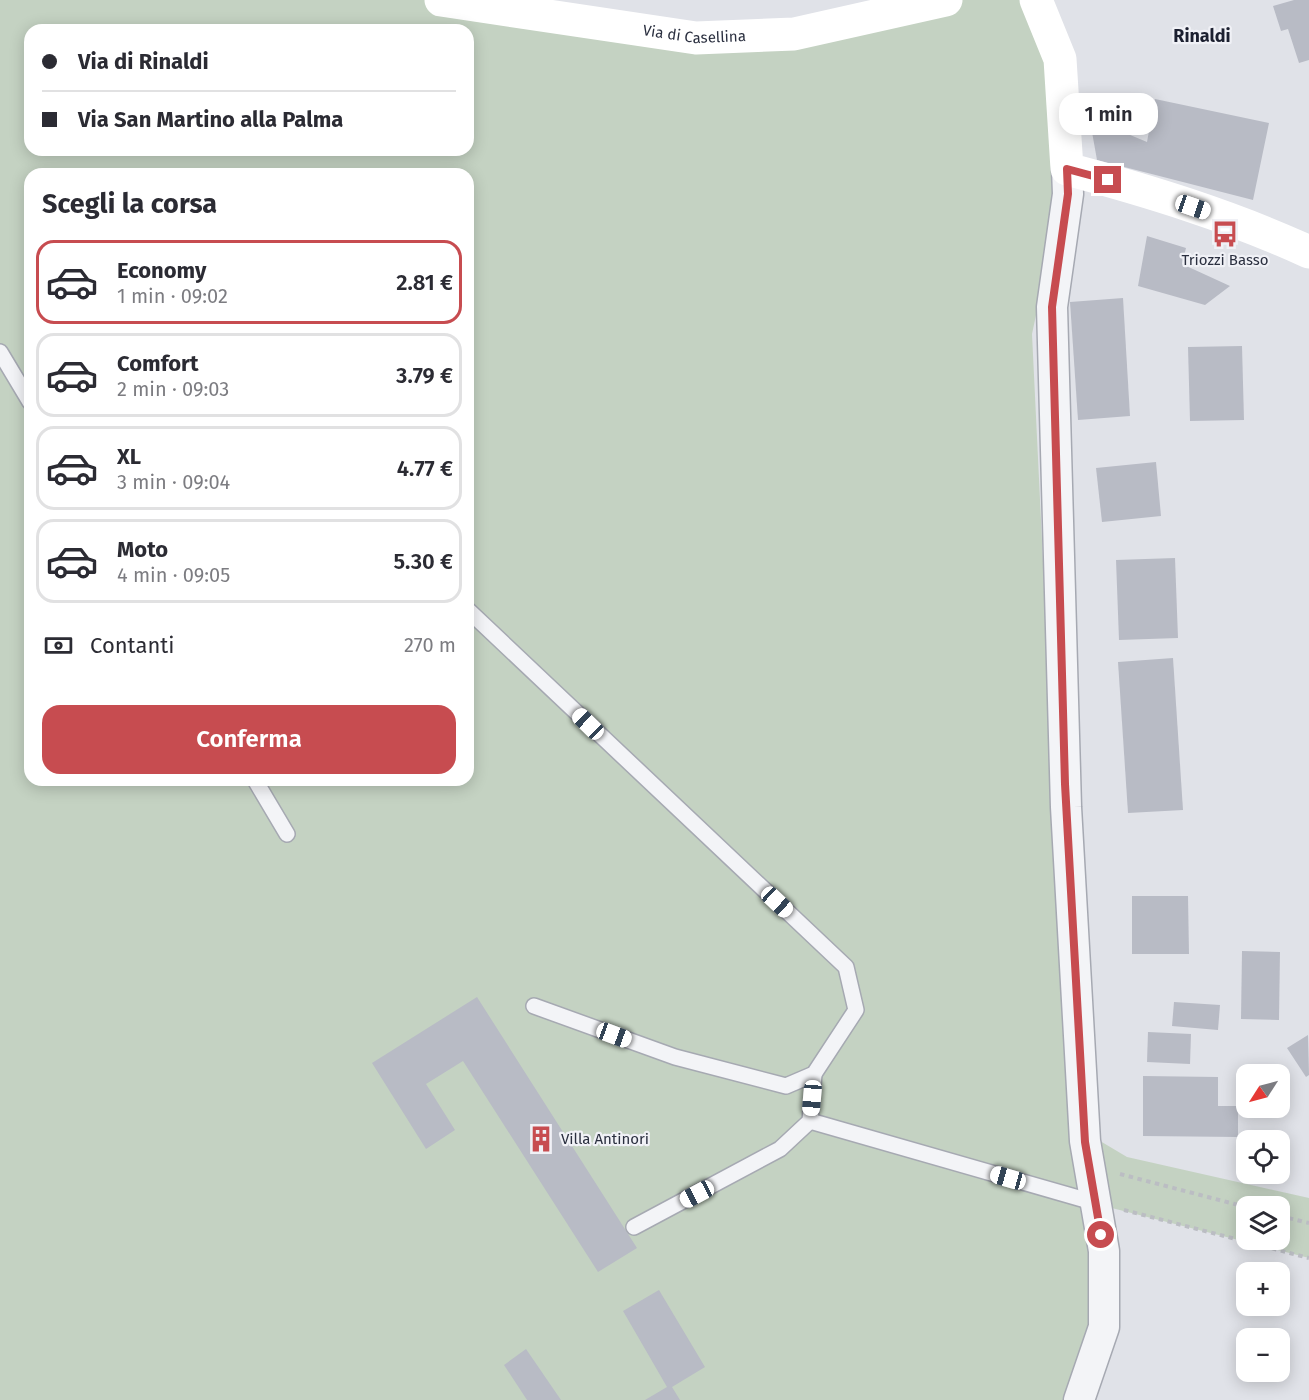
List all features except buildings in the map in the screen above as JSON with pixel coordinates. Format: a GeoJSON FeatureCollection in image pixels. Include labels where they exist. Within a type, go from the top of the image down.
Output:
{"type":"FeatureCollection","features":[{"type":"Feature","properties":{"kind":"street","name":"Via di Casellina"},"geometry":{"type":"LineString","coordinates":[[441,0],[696,38],[794,34],[946,0]]}},
{"type":"Feature","properties":{"kind":"street"},"geometry":{"type":"LineString","coordinates":[[1036,0],[1060,59],[1067,169],[1068,194],[1052,307],[1066,807],[1085,1142],[1104,1251],[1104,1327],[1078,1400]]}},
{"type":"Feature","properties":{"kind":"street"},"geometry":{"type":"LineString","coordinates":[[1067,169],[1149,191],[1269,233],[1309,252]]}},
{"type":"Feature","properties":{"kind":"lane"},"geometry":{"type":"LineString","coordinates":[[0,352],[24,392]]}},
{"type":"Feature","properties":{"kind":"lane"},"geometry":{"type":"LineString","coordinates":[[474,616],[846,967],[856,1010],[814,1074],[810,1121],[780,1149],[634,1227]]}},
{"type":"Feature","properties":{"kind":"lane"},"geometry":{"type":"LineString","coordinates":[[259,786],[287,834]]}},
{"type":"Feature","properties":{"kind":"lane"},"geometry":{"type":"LineString","coordinates":[[534,1006],[675,1057],[786,1086],[814,1074]]}},
{"type":"Feature","properties":{"kind":"lane"},"geometry":{"type":"LineString","coordinates":[[810,1121],[1096,1203]]}},
{"type":"Feature","properties":{"kind":"path"},"geometry":{"type":"LineString","coordinates":[[1090,1166],[1236,1204]]}},
{"type":"Feature","properties":{"kind":"path"},"geometry":{"type":"LineString","coordinates":[[1096,1203],[1309,1258]]}},
{"type":"Feature","properties":{"kind":"path"},"geometry":{"type":"LineString","coordinates":[[1290,1218],[1309,1223]]}},
{"type":"Feature","properties":{"kind":"green space"},"geometry":{"type":"Polygon","coordinates":[[[0,0],[441,0],[696,38],[947,0],[1036,0],[1067,169],[1032,334],[1070,1120],[1085,1132],[1127,1157],[1236,1182],[1236,1184],[1247,1184],[1309,1198],[1309,1258],[1277,1250],[1290,1250],[1290,1196],[1236,1196],[1236,1239],[1096,1204],[1104,1251],[1079,1400],[0,1400],[0,0]]]}},
{"type":"Feature","properties":{"kind":"place","name":"Triozzi Basso"},"geometry":{"type":"Point","coordinates":[1225,234]}},
{"type":"Feature","properties":{"kind":"place","name":"Villa Antinori"},"geometry":{"type":"Point","coordinates":[541,1139]}},
{"type":"Feature","properties":{"kind":"district","name":"Rinaldi"},"geometry":{"type":"Point","coordinates":[1202,36]}},
{"type":"Feature","properties":{"kind":"route"},"geometry":{"type":"LineString","coordinates":[[1101,1235],[1085,1142],[1066,807],[1052,307],[1068,194],[1067,169],[1108,180]]}}]}
